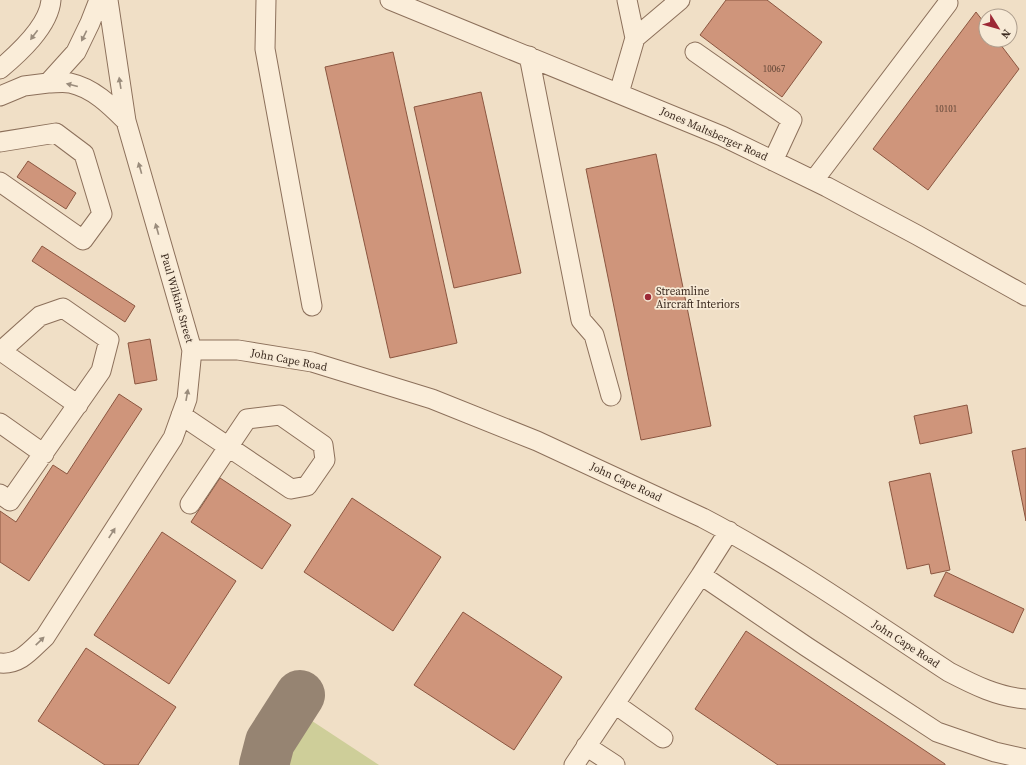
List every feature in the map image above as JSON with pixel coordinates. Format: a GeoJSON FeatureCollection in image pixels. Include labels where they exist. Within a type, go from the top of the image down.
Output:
{"type":"FeatureCollection","features":[{"type":"Feature","properties":{"kind":"street"},"geometry":{"type":"LineString","coordinates":[[0,69],[29,42],[40,27],[51,0]]}},
{"type":"Feature","properties":{"kind":"street"},"geometry":{"type":"LineString","coordinates":[[48,83],[76,52],[99,0]]}},
{"type":"Feature","properties":{"kind":"street","name":"Paul Wilkins Street"},"geometry":{"type":"LineString","coordinates":[[4,663],[22,658],[44,637],[174,438],[187,399],[192,350],[126,121],[108,0]]}},
{"type":"Feature","properties":{"kind":"street"},"geometry":{"type":"LineString","coordinates":[[266,0],[264,48],[312,306]]}},
{"type":"Feature","properties":{"kind":"street","name":"Jones Maltsberger Road"},"geometry":{"type":"LineString","coordinates":[[390,0],[722,136],[814,180],[910,231],[1026,296]]}},
{"type":"Feature","properties":{"kind":"street"},"geometry":{"type":"LineString","coordinates":[[619,93],[635,38],[627,0]]}},
{"type":"Feature","properties":{"kind":"street"},"geometry":{"type":"LineString","coordinates":[[635,38],[680,0]]}},
{"type":"Feature","properties":{"kind":"street"},"geometry":{"type":"LineString","coordinates":[[814,180],[948,3]]}},
{"type":"Feature","properties":{"kind":"street"},"geometry":{"type":"LineString","coordinates":[[695,52],[792,120],[773,161]]}},
{"type":"Feature","properties":{"kind":"street"},"geometry":{"type":"LineString","coordinates":[[529,56],[581,320],[594,335],[611,396]]}},
{"type":"Feature","properties":{"kind":"street"},"geometry":{"type":"LineString","coordinates":[[0,96],[24,86],[48,83],[69,83],[88,90],[104,99],[126,121]]}},
{"type":"Feature","properties":{"kind":"street"},"geometry":{"type":"LineString","coordinates":[[0,142],[56,133],[84,154],[102,214],[84,240],[0,182]]}},
{"type":"Feature","properties":{"kind":"street"},"geometry":{"type":"LineString","coordinates":[[0,494],[10,501],[44,454],[78,405],[101,371],[109,340],[63,308],[40,316],[0,351],[78,405]]}},
{"type":"Feature","properties":{"kind":"street","name":"John Cape Road"},"geometry":{"type":"LineString","coordinates":[[192,350],[238,350],[312,362],[432,399],[536,441],[696,514],[729,532],[810,580],[949,672],[973,685],[995,693],[1026,698]]}},
{"type":"Feature","properties":{"kind":"street"},"geometry":{"type":"LineString","coordinates":[[181,415],[229,447],[291,489],[307,486],[325,460],[323,445],[280,415],[247,419],[229,447],[190,504]]}},
{"type":"Feature","properties":{"kind":"street"},"geometry":{"type":"LineString","coordinates":[[0,423],[44,454]]}},
{"type":"Feature","properties":{"kind":"street"},"geometry":{"type":"LineString","coordinates":[[574,765],[729,532]]}},
{"type":"Feature","properties":{"kind":"street"},"geometry":{"type":"LineString","coordinates":[[701,575],[807,647],[937,732],[996,752],[1026,759]]}},
{"type":"Feature","properties":{"kind":"street"},"geometry":{"type":"LineString","coordinates":[[615,704],[663,738]]}},
{"type":"Feature","properties":{"kind":"street"},"geometry":{"type":"LineString","coordinates":[[586,746],[615,765]]}},
{"type":"Feature","properties":{"kind":"green space"},"geometry":{"type":"Polygon","coordinates":[[[306,717],[379,765],[280,765],[280,759],[285,746],[306,717]]]}},
{"type":"Feature","properties":{"kind":"building"},"geometry":{"type":"Polygon","coordinates":[[[726,0],[767,0],[822,42],[782,97],[700,35],[726,0]]]}},
{"type":"Feature","properties":{"kind":"building"},"geometry":{"type":"Polygon","coordinates":[[[976,12],[978,15],[978,48],[1003,48],[1019,69],[928,190],[873,149],[976,12]]]}},
{"type":"Feature","properties":{"kind":"building"},"geometry":{"type":"Polygon","coordinates":[[[393,52],[457,343],[390,358],[325,67],[393,52]]]}},
{"type":"Feature","properties":{"kind":"building"},"geometry":{"type":"Polygon","coordinates":[[[481,92],[521,273],[454,288],[414,107],[481,92]]]}},
{"type":"Feature","properties":{"kind":"building","name":"Streamline Aircraft Interiors"},"geometry":{"type":"Polygon","coordinates":[[[656,154],[711,426],[641,440],[586,169],[656,154]]]}},
{"type":"Feature","properties":{"kind":"building"},"geometry":{"type":"Polygon","coordinates":[[[28,161],[76,193],[66,209],[17,177],[28,161]]]}},
{"type":"Feature","properties":{"kind":"building"},"geometry":{"type":"Polygon","coordinates":[[[42,246],[135,306],[125,322],[32,261],[42,246]]]}},
{"type":"Feature","properties":{"kind":"building"},"geometry":{"type":"Polygon","coordinates":[[[150,339],[157,380],[135,384],[128,343],[150,339]]]}},
{"type":"Feature","properties":{"kind":"building"},"geometry":{"type":"Polygon","coordinates":[[[119,394],[142,409],[29,581],[0,562],[0,511],[16,522],[53,465],[67,474],[119,394]]]}},
{"type":"Feature","properties":{"kind":"building"},"geometry":{"type":"Polygon","coordinates":[[[967,405],[972,433],[920,444],[914,416],[967,405]]]}},
{"type":"Feature","properties":{"kind":"building"},"geometry":{"type":"Polygon","coordinates":[[[1026,448],[1026,521],[1012,451],[1026,448]]]}},
{"type":"Feature","properties":{"kind":"building"},"geometry":{"type":"Polygon","coordinates":[[[930,473],[950,570],[931,574],[929,564],[907,569],[889,482],[930,473]]]}},
{"type":"Feature","properties":{"kind":"building"},"geometry":{"type":"Polygon","coordinates":[[[220,478],[291,525],[262,569],[191,522],[220,478]]]}},
{"type":"Feature","properties":{"kind":"building"},"geometry":{"type":"Polygon","coordinates":[[[352,498],[441,557],[393,631],[304,572],[352,498]]]}},
{"type":"Feature","properties":{"kind":"building"},"geometry":{"type":"Polygon","coordinates":[[[162,532],[236,581],[169,684],[94,635],[162,532]]]}},
{"type":"Feature","properties":{"kind":"building"},"geometry":{"type":"Polygon","coordinates":[[[946,572],[1024,609],[1013,633],[934,596],[946,572]]]}},
{"type":"Feature","properties":{"kind":"building"},"geometry":{"type":"Polygon","coordinates":[[[463,612],[562,677],[514,750],[414,685],[463,612]]]}},
{"type":"Feature","properties":{"kind":"building"},"geometry":{"type":"Polygon","coordinates":[[[746,631],[945,765],[778,765],[695,709],[746,631]]]}},
{"type":"Feature","properties":{"kind":"building"},"geometry":{"type":"Polygon","coordinates":[[[86,648],[176,707],[138,765],[105,765],[38,721],[86,648]]]}},
{"type":"Feature","properties":{"kind":"taxiway"},"geometry":{"type":"LineString","coordinates":[[264,765],[270,742],[300,695]]}},
{"type":"Feature","properties":{"kind":"place","name":"Streamline Aircraft Interiors"},"geometry":{"type":"Point","coordinates":[648,297]}}]}
